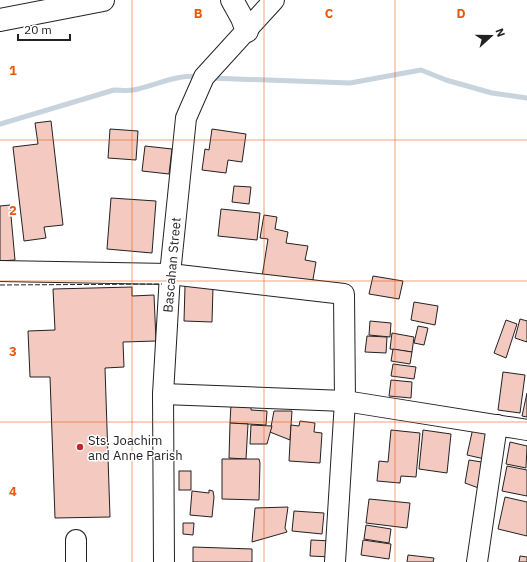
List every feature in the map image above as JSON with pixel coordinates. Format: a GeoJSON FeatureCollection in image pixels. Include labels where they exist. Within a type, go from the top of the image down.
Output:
{"type":"FeatureCollection","features":[{"type":"Feature","properties":{"kind":"main road"},"geometry":{"type":"LineString","coordinates":[[0,20],[103,0]]}},
{"type":"Feature","properties":{"kind":"main road"},"geometry":{"type":"LineString","coordinates":[[232,0],[247,31]]}},
{"type":"Feature","properties":{"kind":"street","name":"Bascahan Street"},"geometry":{"type":"LineString","coordinates":[[164,562],[163,394],[170,274],[186,118],[204,77],[274,0]]}},
{"type":"Feature","properties":{"kind":"street"},"geometry":{"type":"LineString","coordinates":[[0,271],[170,274],[344,294],[345,401],[335,562]]}},
{"type":"Feature","properties":{"kind":"street"},"geometry":{"type":"LineString","coordinates":[[163,394],[345,401],[527,430]]}},
{"type":"Feature","properties":{"kind":"street"},"geometry":{"type":"LineString","coordinates":[[477,562],[497,425]]}},
{"type":"Feature","properties":{"kind":"street"},"geometry":{"type":"LineString","coordinates":[[76,540],[76,562]]}},
{"type":"Feature","properties":{"kind":"building"},"geometry":{"type":"Polygon","coordinates":[[[51,121],[63,225],[44,227],[46,238],[24,241],[13,147],[38,144],[35,123],[51,121]]]}},
{"type":"Feature","properties":{"kind":"building"},"geometry":{"type":"Polygon","coordinates":[[[110,129],[138,131],[136,160],[108,158],[110,129]]]}},
{"type":"Feature","properties":{"kind":"building"},"geometry":{"type":"Polygon","coordinates":[[[212,129],[246,134],[242,162],[228,160],[226,173],[202,170],[205,149],[209,150],[212,129]]]}},
{"type":"Feature","properties":{"kind":"building"},"geometry":{"type":"Polygon","coordinates":[[[145,146],[172,149],[169,174],[142,171],[145,146]]]}},
{"type":"Feature","properties":{"kind":"building"},"geometry":{"type":"Polygon","coordinates":[[[234,186],[251,187],[249,204],[232,202],[234,186]]]}},
{"type":"Feature","properties":{"kind":"building"},"geometry":{"type":"Polygon","coordinates":[[[111,198],[156,201],[152,253],[107,249],[111,198]]]}},
{"type":"Feature","properties":{"kind":"building"},"geometry":{"type":"Polygon","coordinates":[[[10,205],[15,260],[0,261],[0,206],[10,205]]]}},
{"type":"Feature","properties":{"kind":"building"},"geometry":{"type":"Polygon","coordinates":[[[221,209],[260,213],[257,240],[218,236],[221,209]]]}},
{"type":"Feature","properties":{"kind":"building"},"geometry":{"type":"Polygon","coordinates":[[[264,215],[277,217],[275,229],[288,232],[286,243],[308,246],[305,260],[316,262],[312,285],[262,277],[268,239],[260,238],[264,215]]]}},
{"type":"Feature","properties":{"kind":"building"},"geometry":{"type":"Polygon","coordinates":[[[373,276],[403,281],[399,299],[369,294],[373,276]]]}},
{"type":"Feature","properties":{"kind":"building"},"geometry":{"type":"Polygon","coordinates":[[[185,286],[213,287],[212,322],[184,321],[185,286]]]}},
{"type":"Feature","properties":{"kind":"building","name":"Sts. Joachim and Anne Parish"},"geometry":{"type":"Polygon","coordinates":[[[132,287],[132,296],[154,295],[156,341],[123,342],[124,367],[105,368],[110,517],[55,518],[50,377],[30,377],[28,331],[55,330],[53,289],[132,287]]]}},
{"type":"Feature","properties":{"kind":"building"},"geometry":{"type":"Polygon","coordinates":[[[414,302],[438,306],[435,325],[411,320],[414,302]]]}},
{"type":"Feature","properties":{"kind":"building"},"geometry":{"type":"Polygon","coordinates":[[[520,319],[527,321],[527,342],[515,338],[520,319]]]}},
{"type":"Feature","properties":{"kind":"building"},"geometry":{"type":"Polygon","coordinates":[[[506,320],[517,324],[506,358],[494,353],[506,320]]]}},
{"type":"Feature","properties":{"kind":"building"},"geometry":{"type":"Polygon","coordinates":[[[370,321],[391,323],[390,337],[369,335],[370,321]]]}},
{"type":"Feature","properties":{"kind":"building"},"geometry":{"type":"Polygon","coordinates":[[[418,326],[428,328],[424,345],[414,343],[418,326]]]}},
{"type":"Feature","properties":{"kind":"building"},"geometry":{"type":"Polygon","coordinates":[[[392,333],[414,337],[412,352],[390,349],[392,333]]]}},
{"type":"Feature","properties":{"kind":"building"},"geometry":{"type":"Polygon","coordinates":[[[367,336],[387,337],[386,353],[365,352],[367,336]]]}},
{"type":"Feature","properties":{"kind":"building"},"geometry":{"type":"Polygon","coordinates":[[[393,349],[412,352],[410,364],[391,361],[393,349]]]}},
{"type":"Feature","properties":{"kind":"building"},"geometry":{"type":"Polygon","coordinates":[[[393,364],[416,367],[414,379],[391,376],[393,364]]]}},
{"type":"Feature","properties":{"kind":"building"},"geometry":{"type":"Polygon","coordinates":[[[503,372],[525,375],[520,413],[498,410],[503,372]]]}},
{"type":"Feature","properties":{"kind":"building"},"geometry":{"type":"Polygon","coordinates":[[[391,380],[412,382],[411,398],[389,396],[391,380]]]}},
{"type":"Feature","properties":{"kind":"building"},"geometry":{"type":"Polygon","coordinates":[[[527,393],[527,417],[522,416],[527,393]]]}},
{"type":"Feature","properties":{"kind":"building"},"geometry":{"type":"Polygon","coordinates":[[[231,404],[251,406],[251,410],[267,411],[266,425],[230,423],[231,404]]]}},
{"type":"Feature","properties":{"kind":"building"},"geometry":{"type":"Polygon","coordinates":[[[274,411],[292,411],[290,440],[270,432],[274,411]]]}},
{"type":"Feature","properties":{"kind":"building"},"geometry":{"type":"Polygon","coordinates":[[[300,421],[315,423],[314,432],[322,433],[320,463],[289,461],[291,425],[299,426],[300,421]]]}},
{"type":"Feature","properties":{"kind":"building"},"geometry":{"type":"Polygon","coordinates":[[[230,423],[248,424],[246,459],[229,458],[230,423]]]}},
{"type":"Feature","properties":{"kind":"building"},"geometry":{"type":"Polygon","coordinates":[[[251,425],[272,426],[267,444],[250,444],[251,425]]]}},
{"type":"Feature","properties":{"kind":"building"},"geometry":{"type":"Polygon","coordinates":[[[473,428],[495,433],[489,460],[467,455],[473,428]]]}},
{"type":"Feature","properties":{"kind":"building"},"geometry":{"type":"Polygon","coordinates":[[[391,430],[420,433],[416,477],[401,476],[400,483],[377,481],[379,461],[388,462],[391,430]]]}},
{"type":"Feature","properties":{"kind":"building"},"geometry":{"type":"Polygon","coordinates":[[[423,430],[451,434],[447,473],[419,469],[423,430]]]}},
{"type":"Feature","properties":{"kind":"building"},"geometry":{"type":"Polygon","coordinates":[[[510,442],[527,446],[526,468],[506,464],[510,442]]]}},
{"type":"Feature","properties":{"kind":"building"},"geometry":{"type":"Polygon","coordinates":[[[222,459],[259,459],[259,500],[222,499],[222,459]]]}},
{"type":"Feature","properties":{"kind":"building"},"geometry":{"type":"Polygon","coordinates":[[[469,460],[488,463],[484,490],[465,483],[469,460]]]}},
{"type":"Feature","properties":{"kind":"building"},"geometry":{"type":"Polygon","coordinates":[[[507,466],[527,470],[527,496],[502,491],[507,466]]]}},
{"type":"Feature","properties":{"kind":"building"},"geometry":{"type":"Polygon","coordinates":[[[179,471],[191,471],[191,490],[179,490],[179,471]]]}},
{"type":"Feature","properties":{"kind":"building"},"geometry":{"type":"Polygon","coordinates":[[[209,490],[213,491],[214,497],[212,517],[190,515],[192,491],[209,493],[209,490]]]}},
{"type":"Feature","properties":{"kind":"building"},"geometry":{"type":"Polygon","coordinates":[[[505,497],[527,502],[527,536],[498,529],[505,497]]]}},
{"type":"Feature","properties":{"kind":"building"},"geometry":{"type":"Polygon","coordinates":[[[369,499],[410,503],[407,528],[366,523],[369,499]]]}},
{"type":"Feature","properties":{"kind":"building"},"geometry":{"type":"Polygon","coordinates":[[[288,507],[285,528],[287,532],[252,542],[255,508],[288,507]]]}},
{"type":"Feature","properties":{"kind":"building"},"geometry":{"type":"Polygon","coordinates":[[[294,511],[324,513],[322,534],[292,531],[294,511]]]}},
{"type":"Feature","properties":{"kind":"building"},"geometry":{"type":"Polygon","coordinates":[[[183,523],[194,523],[193,535],[183,534],[183,523]]]}},
{"type":"Feature","properties":{"kind":"building"},"geometry":{"type":"Polygon","coordinates":[[[366,525],[391,529],[389,543],[364,539],[366,525]]]}},
{"type":"Feature","properties":{"kind":"building"},"geometry":{"type":"Polygon","coordinates":[[[311,540],[332,541],[331,557],[310,556],[311,540]]]}},
{"type":"Feature","properties":{"kind":"building"},"geometry":{"type":"Polygon","coordinates":[[[363,540],[391,544],[389,559],[361,555],[363,540]]]}},
{"type":"Feature","properties":{"kind":"building"},"geometry":{"type":"Polygon","coordinates":[[[193,547],[252,549],[252,562],[193,562],[193,547]]]}},
{"type":"Feature","properties":{"kind":"building"},"geometry":{"type":"Polygon","coordinates":[[[408,555],[434,558],[433,562],[407,562],[408,555]]]}},
{"type":"Feature","properties":{"kind":"building"},"geometry":{"type":"Polygon","coordinates":[[[520,556],[527,557],[527,562],[519,562],[520,556]]]}},
{"type":"Feature","properties":{"kind":"waterway"},"geometry":{"type":"LineString","coordinates":[[210,78],[350,83],[421,70],[446,80],[492,93],[527,98]]}},
{"type":"Feature","properties":{"kind":"waterway"},"geometry":{"type":"LineString","coordinates":[[0,124],[114,90],[133,90],[175,78],[192,76],[200,77]]}},
{"type":"Feature","properties":{"kind":"fence"},"geometry":{"type":"LineString","coordinates":[[0,285],[162,284]]}},
{"type":"Feature","properties":{"kind":"place","name":"Sts. Joachim and Anne Parish"},"geometry":{"type":"Point","coordinates":[80,447]}}]}
